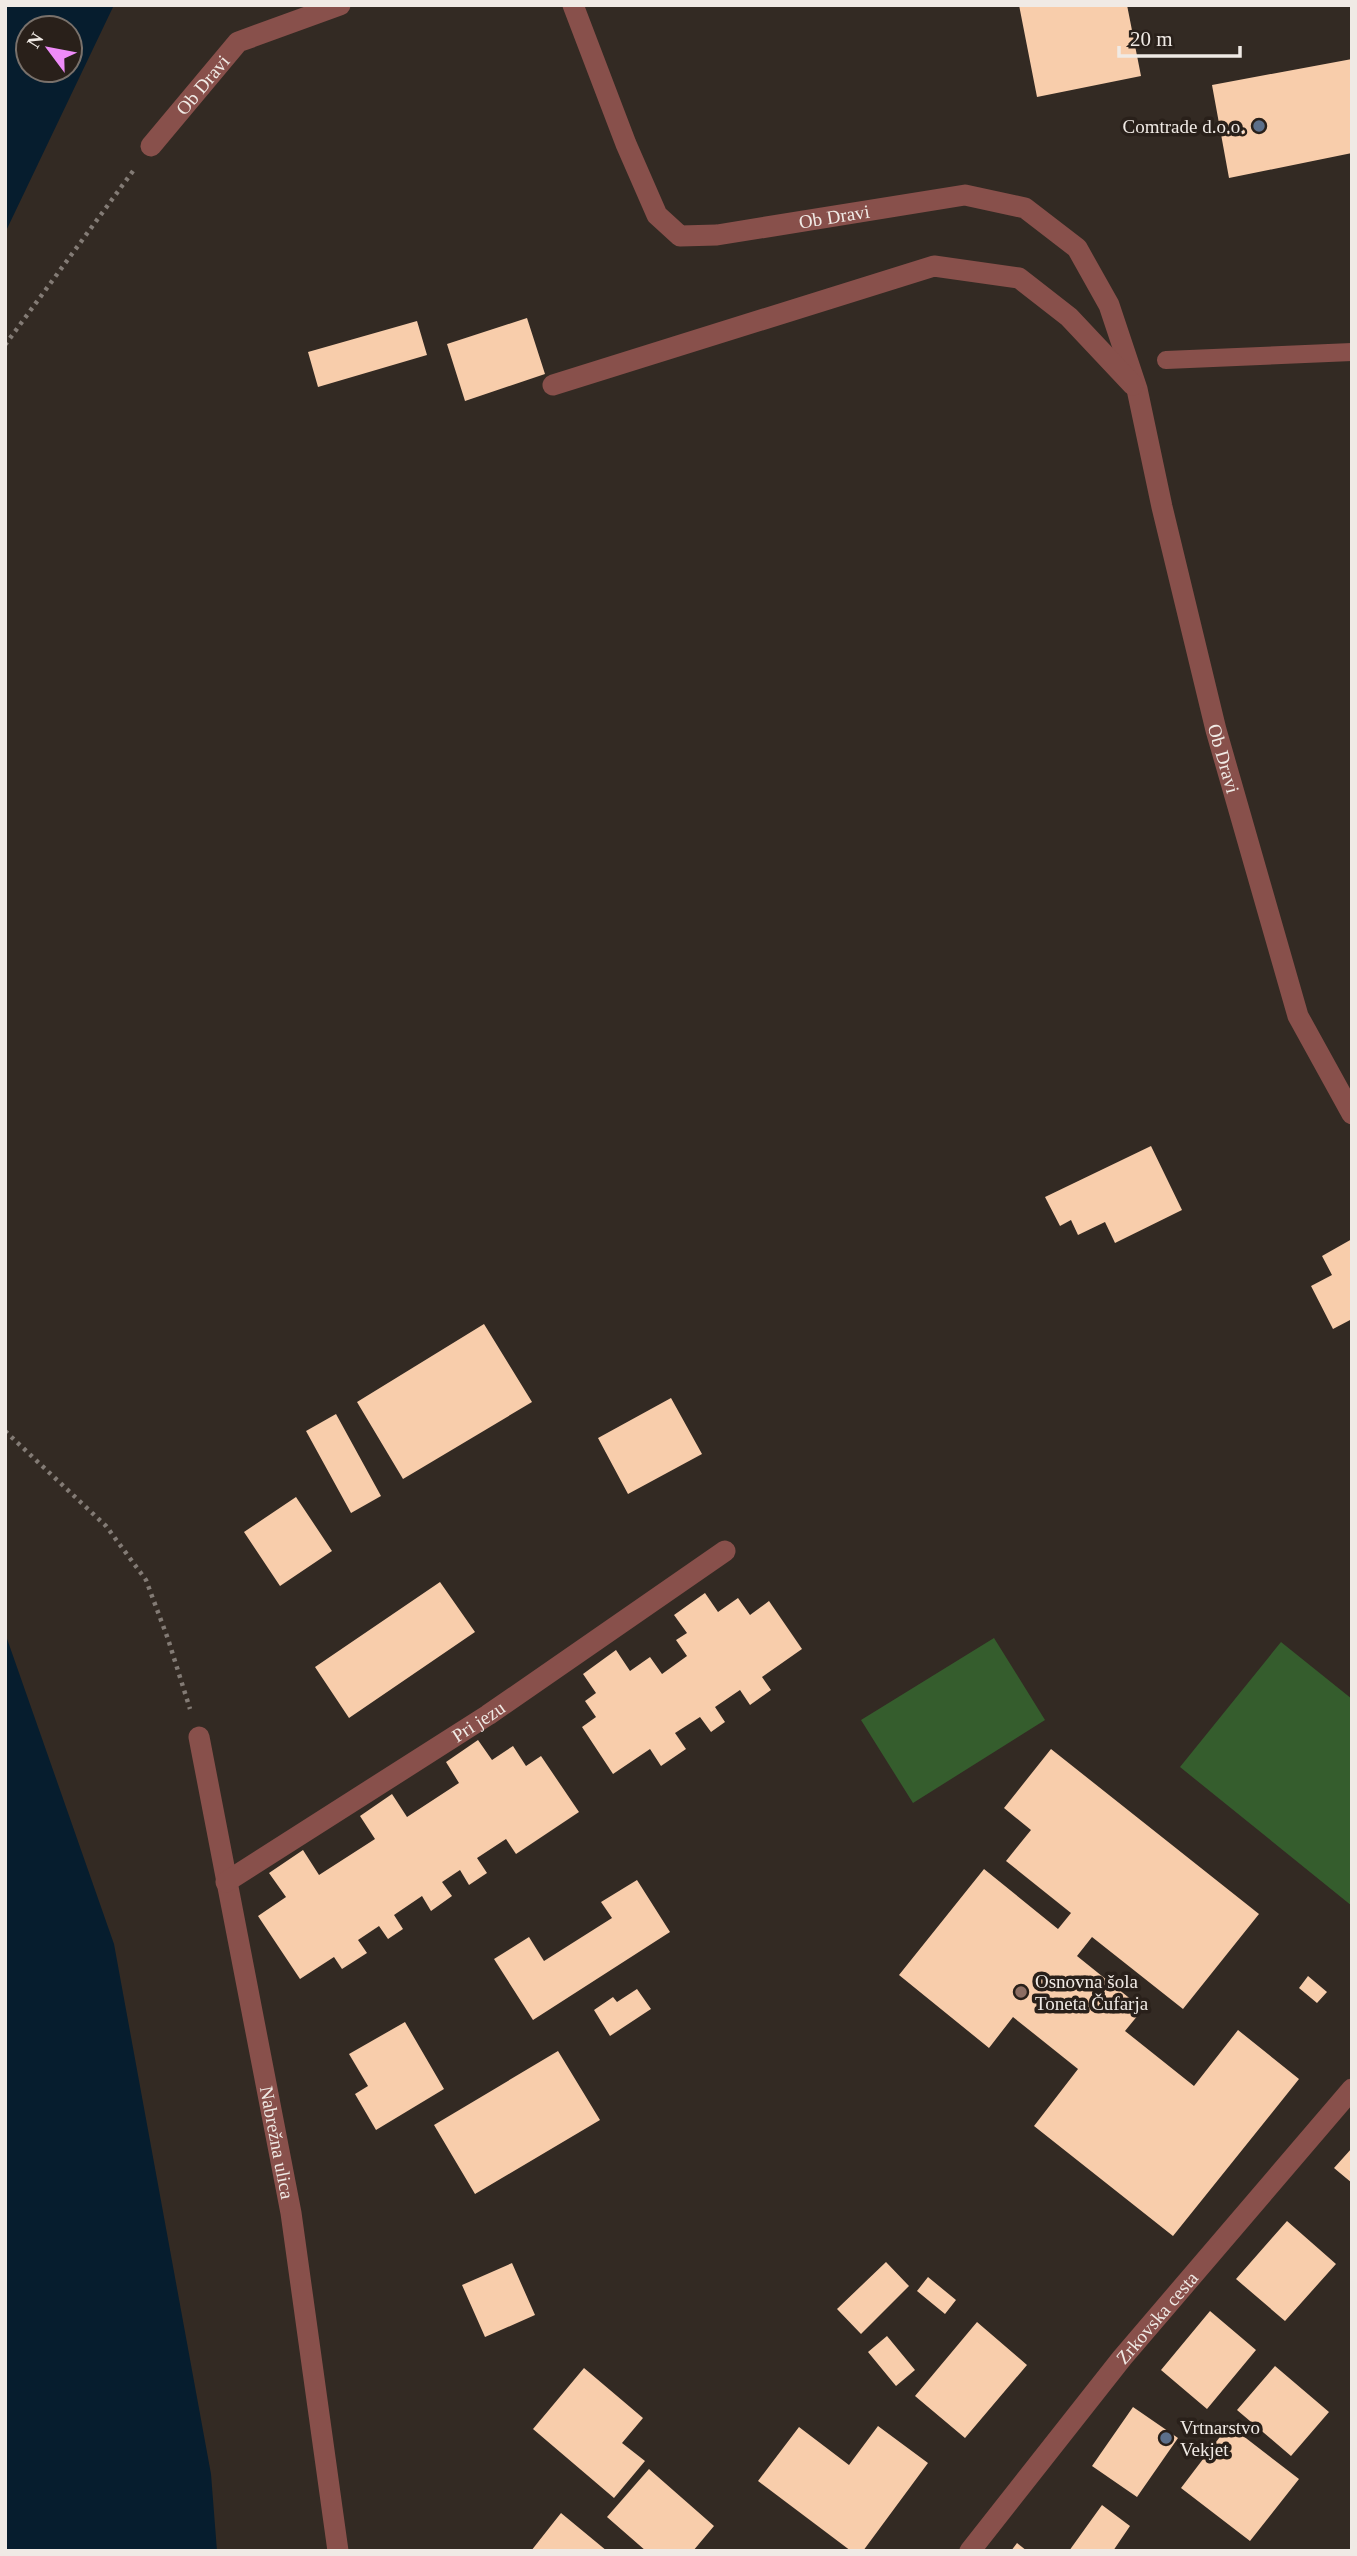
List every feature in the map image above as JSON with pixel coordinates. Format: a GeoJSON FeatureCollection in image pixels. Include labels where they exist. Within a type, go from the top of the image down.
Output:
{"type":"FeatureCollection","features":[{"type":"Feature","properties":{"kind":"street","name":"Ob Dravi"},"geometry":{"type":"LineString","coordinates":[[151,146],[238,42],[340,5]]}},
{"type":"Feature","properties":{"kind":"street","name":"Ob Dravi"},"geometry":{"type":"LineString","coordinates":[[573,5],[626,144],[657,215],[680,236],[717,235],[965,195],[1025,208],[1077,248],[1109,305],[1137,389],[1162,507],[1216,730],[1298,1016],[1352,1114]]}},
{"type":"Feature","properties":{"kind":"street"},"geometry":{"type":"LineString","coordinates":[[553,385],[934,266],[1019,278],[1069,317],[1137,389]]}},
{"type":"Feature","properties":{"kind":"street","name":"Pri jezu"},"geometry":{"type":"LineString","coordinates":[[226,1882],[488,1716],[725,1552]]}},
{"type":"Feature","properties":{"kind":"street","name":"Nabrežna ulica"},"geometry":{"type":"LineString","coordinates":[[199,1737],[291,2213],[338,2551]]}},
{"type":"Feature","properties":{"kind":"street","name":"Zrkovska cesta"},"geometry":{"type":"LineString","coordinates":[[970,2551],[1122,2358],[1352,2089]]}},
{"type":"Feature","properties":{"kind":"lane"},"geometry":{"type":"LineString","coordinates":[[1166,360],[1352,352]]}},
{"type":"Feature","properties":{"kind":"path"},"geometry":{"type":"LineString","coordinates":[[5,345],[151,146]]}},
{"type":"Feature","properties":{"kind":"path"},"geometry":{"type":"LineString","coordinates":[[5,1431],[106,1526],[146,1580],[199,1737]]}},
{"type":"Feature","properties":{"kind":"green space"},"geometry":{"type":"Polygon","coordinates":[[[994,1638],[1045,1720],[913,1803],[861,1720],[994,1638]]]}},
{"type":"Feature","properties":{"kind":"green space"},"geometry":{"type":"Polygon","coordinates":[[[1281,1642],[1352,1699],[1352,1906],[1180,1767],[1281,1642]]]}},
{"type":"Feature","properties":{"kind":"water"},"geometry":{"type":"Polygon","coordinates":[[[5,5],[114,5],[84,68],[84,14],[14,14],[14,84],[76,84],[5,233],[5,5]]]}},
{"type":"Feature","properties":{"kind":"water"},"geometry":{"type":"Polygon","coordinates":[[[5,1633],[114,1944],[211,2474],[217,2551],[5,2551],[5,1633]]]}},
{"type":"Feature","properties":{"kind":"building"},"geometry":{"type":"Polygon","coordinates":[[[1019,5],[1127,5],[1141,76],[1037,97],[1019,5]]]}},
{"type":"Feature","properties":{"kind":"building"},"geometry":{"type":"Polygon","coordinates":[[[1352,59],[1352,153],[1229,178],[1212,85],[1352,59]]]}},
{"type":"Feature","properties":{"kind":"building"},"geometry":{"type":"Polygon","coordinates":[[[527,318],[545,374],[465,401],[447,344],[527,318]]]}},
{"type":"Feature","properties":{"kind":"building"},"geometry":{"type":"Polygon","coordinates":[[[417,321],[427,355],[318,387],[308,352],[417,321]]]}},
{"type":"Feature","properties":{"kind":"building"},"geometry":{"type":"Polygon","coordinates":[[[1151,1146],[1182,1210],[1115,1243],[1105,1222],[1078,1235],[1071,1220],[1060,1226],[1045,1197],[1151,1146]]]}},
{"type":"Feature","properties":{"kind":"building"},"geometry":{"type":"Polygon","coordinates":[[[1352,1239],[1352,1319],[1333,1329],[1311,1286],[1332,1275],[1322,1256],[1352,1239]]]}},
{"type":"Feature","properties":{"kind":"building"},"geometry":{"type":"Polygon","coordinates":[[[484,1324],[532,1402],[403,1479],[357,1402],[484,1324]]]}},
{"type":"Feature","properties":{"kind":"building"},"geometry":{"type":"Polygon","coordinates":[[[671,1398],[702,1454],[628,1494],[598,1438],[671,1398]]]}},
{"type":"Feature","properties":{"kind":"building"},"geometry":{"type":"Polygon","coordinates":[[[336,1414],[381,1496],[351,1513],[306,1431],[336,1414]]]}},
{"type":"Feature","properties":{"kind":"building"},"geometry":{"type":"Polygon","coordinates":[[[296,1497],[332,1551],[280,1586],[244,1532],[296,1497]]]}},
{"type":"Feature","properties":{"kind":"building"},"geometry":{"type":"Polygon","coordinates":[[[440,1582],[475,1632],[349,1718],[315,1667],[440,1582]]]}},
{"type":"Feature","properties":{"kind":"building"},"geometry":{"type":"Polygon","coordinates":[[[705,1593],[718,1612],[738,1598],[750,1615],[769,1601],[802,1649],[762,1677],[771,1690],[750,1705],[740,1690],[715,1707],[725,1722],[711,1732],[700,1717],[675,1733],[686,1749],[661,1766],[650,1749],[613,1774],[582,1727],[596,1717],[585,1701],[596,1693],[583,1674],[616,1650],[630,1671],[650,1657],[662,1674],[687,1656],[676,1640],[687,1633],[674,1615],[705,1593]]]}},
{"type":"Feature","properties":{"kind":"building"},"geometry":{"type":"Polygon","coordinates":[[[478,1740],[492,1760],[513,1746],[526,1766],[541,1756],[579,1812],[516,1854],[506,1839],[477,1858],[487,1873],[469,1885],[460,1870],[442,1882],[452,1896],[431,1911],[422,1896],[394,1915],[403,1929],[388,1939],[379,1926],[358,1940],[367,1953],[342,1969],[334,1957],[300,1979],[258,1916],[286,1897],[269,1873],[303,1850],[319,1875],[375,1839],[360,1816],[392,1794],[407,1817],[459,1783],[446,1762],[478,1740]]]}},
{"type":"Feature","properties":{"kind":"building","name":"Osnovna šola Toneta Čufarja"},"geometry":{"type":"Polygon","coordinates":[[[1051,1749],[1259,1914],[1183,2009],[1092,1937],[1077,1956],[1143,2009],[1125,2031],[1194,2086],[1238,2030],[1299,2079],[1173,2236],[1034,2126],[1078,2069],[1013,2017],[989,2048],[899,1975],[984,1869],[1058,1929],[1071,1913],[1006,1861],[1031,1830],[1004,1808],[1051,1749]]]}},
{"type":"Feature","properties":{"kind":"building"},"geometry":{"type":"Polygon","coordinates":[[[637,1880],[670,1932],[533,2020],[494,1959],[529,1937],[544,1961],[612,1918],[601,1902],[637,1880]]]}},
{"type":"Feature","properties":{"kind":"building"},"geometry":{"type":"Polygon","coordinates":[[[1308,1976],[1327,1992],[1317,2003],[1299,1988],[1308,1976]]]}},
{"type":"Feature","properties":{"kind":"building"},"geometry":{"type":"Polygon","coordinates":[[[637,1989],[651,2009],[610,2036],[594,2010],[613,1997],[617,2002],[637,1989]]]}},
{"type":"Feature","properties":{"kind":"building"},"geometry":{"type":"Polygon","coordinates":[[[405,2022],[444,2089],[376,2130],[355,2094],[368,2086],[349,2054],[405,2022]]]}},
{"type":"Feature","properties":{"kind":"building"},"geometry":{"type":"Polygon","coordinates":[[[558,2051],[600,2120],[475,2194],[434,2125],[558,2051]]]}},
{"type":"Feature","properties":{"kind":"building"},"geometry":{"type":"Polygon","coordinates":[[[1352,2148],[1352,2183],[1334,2168],[1352,2148]]]}},
{"type":"Feature","properties":{"kind":"building"},"geometry":{"type":"Polygon","coordinates":[[[1287,2221],[1336,2264],[1285,2321],[1236,2279],[1287,2221]]]}},
{"type":"Feature","properties":{"kind":"building"},"geometry":{"type":"Polygon","coordinates":[[[886,2262],[909,2286],[861,2334],[837,2309],[886,2262]]]}},
{"type":"Feature","properties":{"kind":"building"},"geometry":{"type":"Polygon","coordinates":[[[512,2263],[535,2315],[485,2337],[462,2285],[512,2263]]]}},
{"type":"Feature","properties":{"kind":"building"},"geometry":{"type":"Polygon","coordinates":[[[928,2277],[956,2300],[945,2314],[917,2291],[928,2277]]]}},
{"type":"Feature","properties":{"kind":"building"},"geometry":{"type":"Polygon","coordinates":[[[1210,2311],[1256,2350],[1207,2409],[1161,2370],[1210,2311]]]}},
{"type":"Feature","properties":{"kind":"building"},"geometry":{"type":"Polygon","coordinates":[[[977,2322],[1027,2365],[965,2438],[915,2396],[977,2322]]]}},
{"type":"Feature","properties":{"kind":"building"},"geometry":{"type":"Polygon","coordinates":[[[887,2336],[915,2370],[896,2386],[868,2352],[887,2336]]]}},
{"type":"Feature","properties":{"kind":"building"},"geometry":{"type":"Polygon","coordinates":[[[1275,2366],[1329,2412],[1291,2456],[1237,2410],[1275,2366]]]}},
{"type":"Feature","properties":{"kind":"building"},"geometry":{"type":"Polygon","coordinates":[[[584,2368],[643,2418],[622,2443],[645,2461],[614,2498],[533,2429],[584,2368]]]}},
{"type":"Feature","properties":{"kind":"building"},"geometry":{"type":"Polygon","coordinates":[[[1133,2407],[1178,2438],[1137,2497],[1092,2466],[1133,2407]]]}},
{"type":"Feature","properties":{"kind":"building"},"geometry":{"type":"Polygon","coordinates":[[[1229,2425],[1299,2479],[1250,2541],[1181,2488],[1229,2425]]]}},
{"type":"Feature","properties":{"kind":"building"},"geometry":{"type":"Polygon","coordinates":[[[878,2426],[928,2463],[863,2551],[851,2551],[758,2481],[799,2427],[849,2465],[878,2426]]]}},
{"type":"Feature","properties":{"kind":"building"},"geometry":{"type":"Polygon","coordinates":[[[649,2469],[714,2526],[693,2551],[646,2551],[607,2517],[649,2469]]]}},
{"type":"Feature","properties":{"kind":"building"},"geometry":{"type":"Polygon","coordinates":[[[1102,2505],[1130,2526],[1113,2551],[1069,2551],[1102,2505]]]}},
{"type":"Feature","properties":{"kind":"building"},"geometry":{"type":"Polygon","coordinates":[[[561,2513],[607,2551],[531,2551],[561,2513]]]}},
{"type":"Feature","properties":{"kind":"building"},"geometry":{"type":"Polygon","coordinates":[[[1017,2543],[1027,2551],[1011,2551],[1017,2543]]]}},
{"type":"Feature","properties":{"kind":"place","name":"Comtrade d.o.o."},"geometry":{"type":"Point","coordinates":[1259,126]}},
{"type":"Feature","properties":{"kind":"place","name":"Osnovna šola Toneta Čufarja"},"geometry":{"type":"Point","coordinates":[1021,1992]}},
{"type":"Feature","properties":{"kind":"place","name":"Vrtnarstvo Vekjet"},"geometry":{"type":"Point","coordinates":[1166,2438]}}]}
